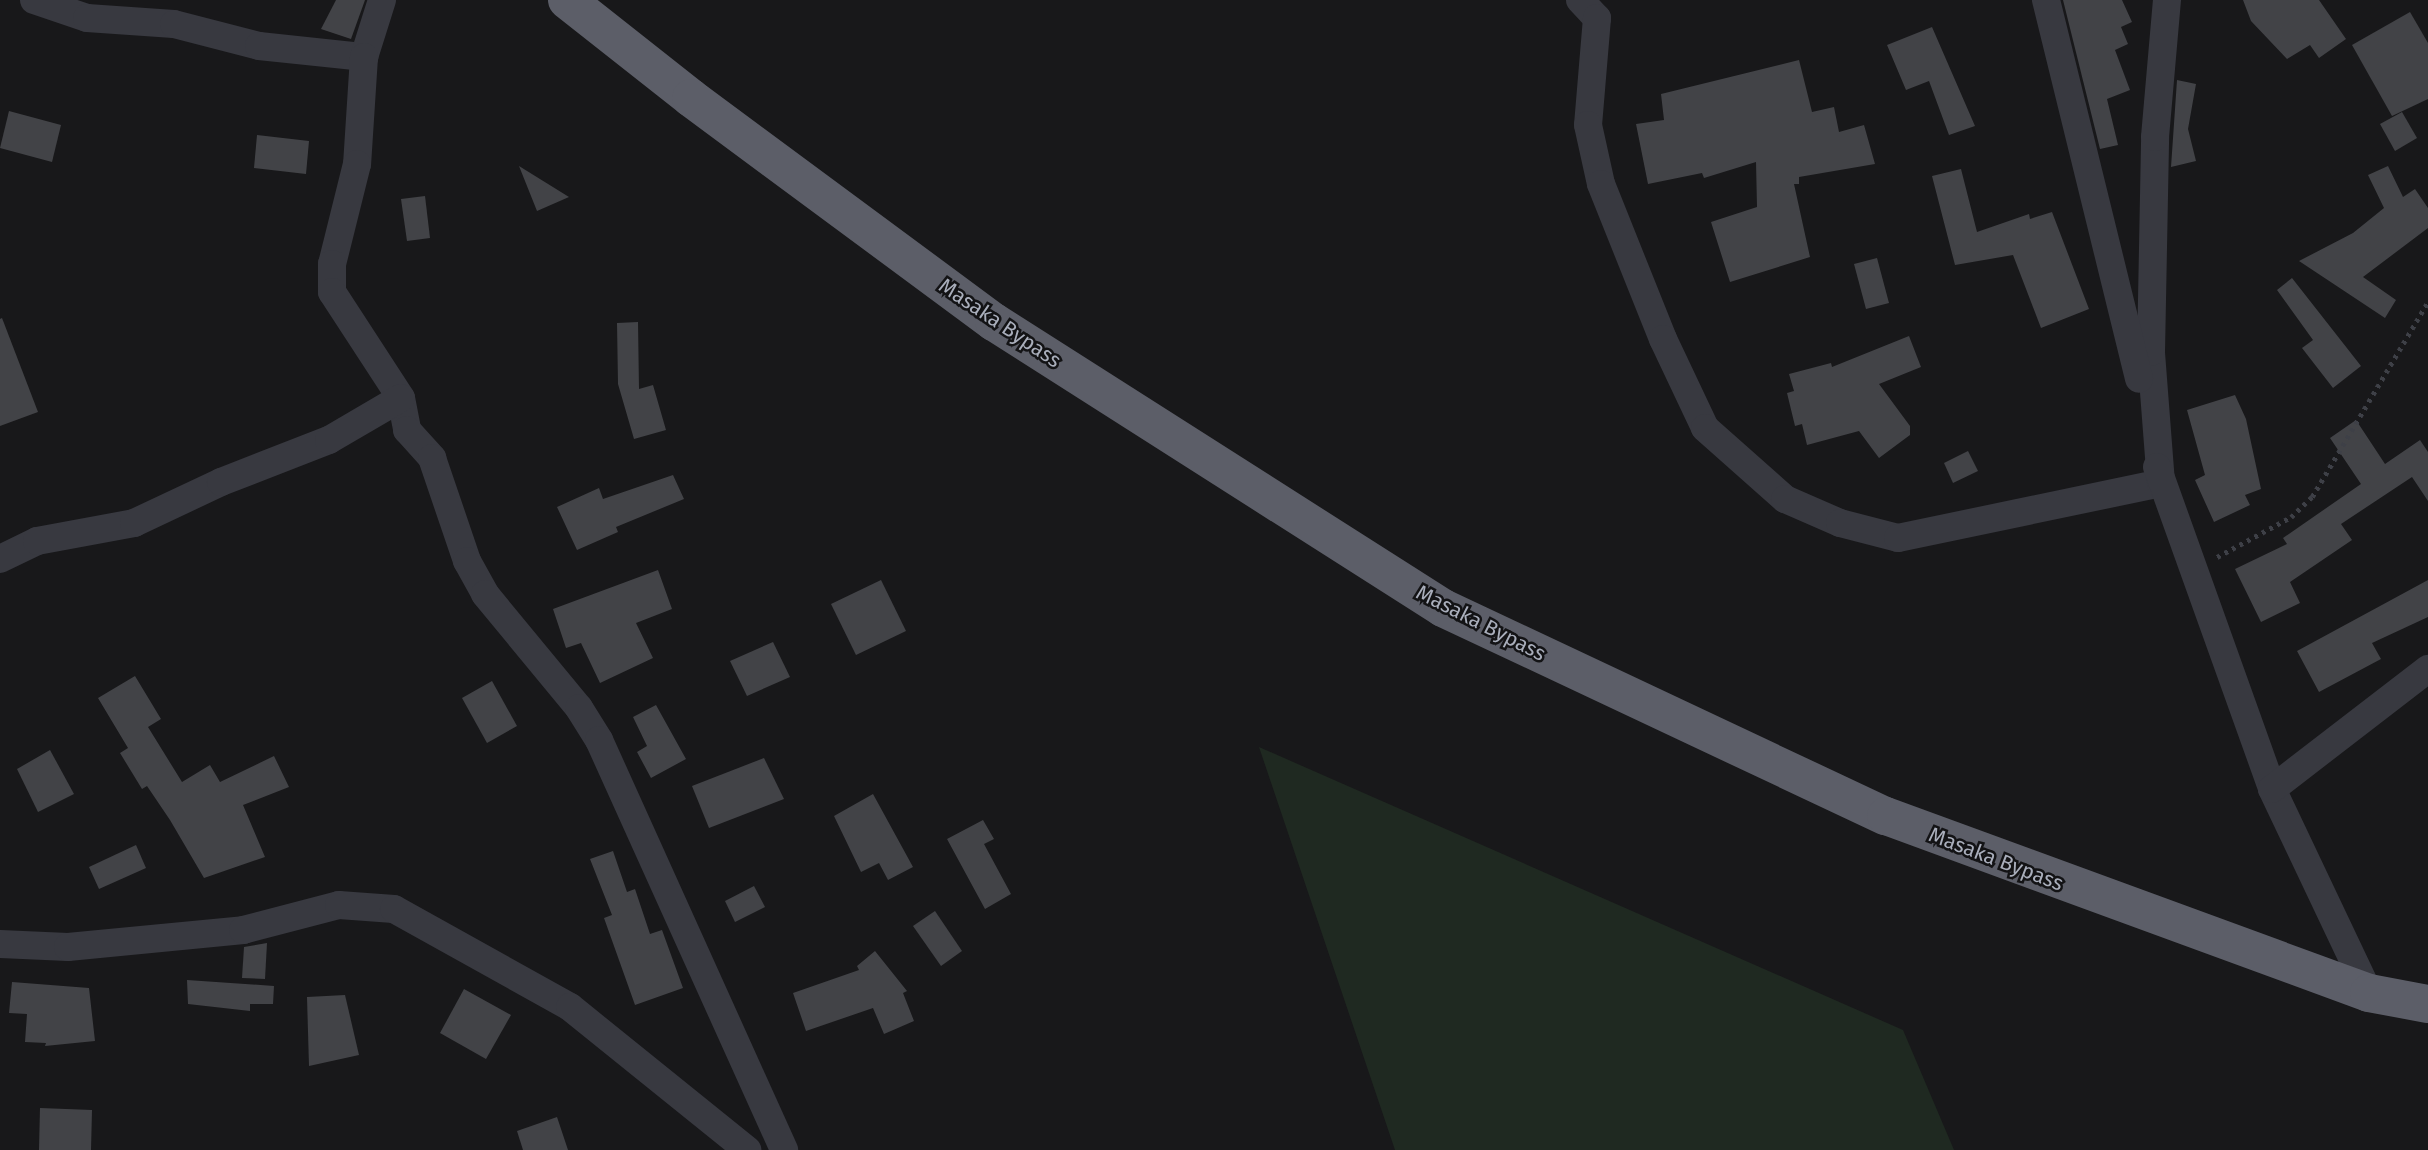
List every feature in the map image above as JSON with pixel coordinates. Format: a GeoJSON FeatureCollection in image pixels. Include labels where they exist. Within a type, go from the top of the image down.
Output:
{"type":"FeatureCollection","features":[{"type":"Feature","properties":{"kind":"highway","name":"Masaka Bypass"},"geometry":{"type":"LineString","coordinates":[[567,0],[691,98],[994,322],[1443,608],[1886,816],[2369,993],[2428,1004]]}},
{"type":"Feature","properties":{"kind":"street"},"geometry":{"type":"LineString","coordinates":[[34,0],[87,18],[174,24],[259,46],[364,57]]}},
{"type":"Feature","properties":{"kind":"street"},"geometry":{"type":"LineString","coordinates":[[382,0],[364,57],[357,164],[332,264],[332,292],[401,398],[407,430],[432,458],[467,561],[485,594],[579,708],[599,740],[784,1150]]}},
{"type":"Feature","properties":{"kind":"street"},"geometry":{"type":"LineString","coordinates":[[2046,0],[2130,336],[2161,483],[2272,789],[2369,993]]}},
{"type":"Feature","properties":{"kind":"street"},"geometry":{"type":"LineString","coordinates":[[2161,483],[2151,352],[2155,137],[2166,0]]}},
{"type":"Feature","properties":{"kind":"street"},"geometry":{"type":"LineString","coordinates":[[1591,6],[1588,125],[1601,184],[1663,339],[1706,428],[1737,461],[1785,499],[1840,523],[1898,538],[2161,483]]}},
{"type":"Feature","properties":{"kind":"street"},"geometry":{"type":"LineString","coordinates":[[0,559],[37,541],[134,523],[221,482],[329,440],[401,398]]}},
{"type":"Feature","properties":{"kind":"street"},"geometry":{"type":"LineString","coordinates":[[2272,789],[2428,669]]}},
{"type":"Feature","properties":{"kind":"street"},"geometry":{"type":"LineString","coordinates":[[0,944],[68,947],[243,930],[339,905],[394,909],[570,1007],[747,1150]]}},
{"type":"Feature","properties":{"kind":"path"},"geometry":{"type":"LineString","coordinates":[[2192,571],[2291,517],[2312,497],[2428,302]]}},
{"type":"Feature","properties":{"kind":"shaded area"},"geometry":{"type":"Polygon","coordinates":[[[1259,747],[1903,1030],[1954,1150],[1395,1150],[1259,747]]]}},
{"type":"Feature","properties":{"kind":"building"},"geometry":{"type":"Polygon","coordinates":[[[336,0],[365,0],[351,39],[321,29],[336,0]]]}},
{"type":"Feature","properties":{"kind":"building"},"geometry":{"type":"Polygon","coordinates":[[[2063,0],[2122,0],[2132,22],[2121,27],[2128,44],[2115,50],[2130,90],[2107,99],[2118,145],[2100,149],[2063,0]]]}},
{"type":"Feature","properties":{"kind":"building"},"geometry":{"type":"Polygon","coordinates":[[[2243,0],[2319,0],[2346,39],[2319,58],[2310,45],[2287,59],[2251,21],[2243,0]]]}},
{"type":"Feature","properties":{"kind":"building"},"geometry":{"type":"Polygon","coordinates":[[[2410,12],[2428,43],[2428,99],[2392,116],[2352,45],[2410,12]]]}},
{"type":"Feature","properties":{"kind":"building"},"geometry":{"type":"Polygon","coordinates":[[[1932,27],[1975,126],[1949,135],[1929,81],[1906,90],[1887,45],[1932,27]]]}},
{"type":"Feature","properties":{"kind":"building"},"geometry":{"type":"Polygon","coordinates":[[[1799,60],[1812,112],[1834,107],[1839,132],[1864,125],[1875,164],[1799,177],[1799,184],[1794,184],[1810,257],[1730,282],[1711,222],[1757,207],[1756,162],[1704,178],[1702,173],[1648,184],[1636,124],[1664,120],[1661,94],[1799,60]]]}},
{"type":"Feature","properties":{"kind":"building"},"geometry":{"type":"Polygon","coordinates":[[[2177,80],[2196,84],[2188,129],[2196,161],[2171,167],[2177,80]]]}},
{"type":"Feature","properties":{"kind":"building"},"geometry":{"type":"Polygon","coordinates":[[[9,111],[61,125],[52,162],[0,148],[9,111]]]}},
{"type":"Feature","properties":{"kind":"building"},"geometry":{"type":"Polygon","coordinates":[[[2402,112],[2417,138],[2395,151],[2380,124],[2402,112]]]}},
{"type":"Feature","properties":{"kind":"building"},"geometry":{"type":"Polygon","coordinates":[[[257,135],[309,141],[306,174],[254,168],[257,135]]]}},
{"type":"Feature","properties":{"kind":"building"},"geometry":{"type":"Polygon","coordinates":[[[519,166],[569,197],[537,211],[519,166]]]}},
{"type":"Feature","properties":{"kind":"building"},"geometry":{"type":"Polygon","coordinates":[[[2388,166],[2403,197],[2415,189],[2428,208],[2428,228],[2363,277],[2396,300],[2385,318],[2299,261],[2353,233],[2384,208],[2368,175],[2388,166]]]}},
{"type":"Feature","properties":{"kind":"building"},"geometry":{"type":"Polygon","coordinates":[[[1961,169],[1977,232],[2029,214],[2030,219],[2052,212],[2089,309],[2041,328],[2013,255],[1955,265],[1932,176],[1961,169]]]}},
{"type":"Feature","properties":{"kind":"building"},"geometry":{"type":"Polygon","coordinates":[[[425,196],[430,238],[407,241],[401,199],[425,196]]]}},
{"type":"Feature","properties":{"kind":"building"},"geometry":{"type":"Polygon","coordinates":[[[1877,258],[1889,303],[1866,309],[1854,264],[1877,258]]]}},
{"type":"Feature","properties":{"kind":"building"},"geometry":{"type":"Polygon","coordinates":[[[2292,278],[2361,366],[2333,388],[2302,348],[2313,340],[2277,290],[2292,278]]]}},
{"type":"Feature","properties":{"kind":"building"},"geometry":{"type":"Polygon","coordinates":[[[2,318],[38,412],[0,426],[0,319],[2,318]]]}},
{"type":"Feature","properties":{"kind":"building"},"geometry":{"type":"Polygon","coordinates":[[[638,322],[639,389],[653,385],[666,430],[634,439],[618,384],[617,323],[638,322]]]}},
{"type":"Feature","properties":{"kind":"building"},"geometry":{"type":"Polygon","coordinates":[[[1909,336],[1921,367],[1879,384],[1910,426],[1910,435],[1879,458],[1859,431],[1807,445],[1802,424],[1795,426],[1787,393],[1794,391],[1789,374],[1831,363],[1832,367],[1909,336]]]}},
{"type":"Feature","properties":{"kind":"building"},"geometry":{"type":"Polygon","coordinates":[[[2235,395],[2246,419],[2261,489],[2245,495],[2250,505],[2214,522],[2195,480],[2205,475],[2187,410],[2235,395]]]}},
{"type":"Feature","properties":{"kind":"building"},"geometry":{"type":"Polygon","coordinates":[[[2356,420],[2385,464],[2420,440],[2428,452],[2428,501],[2412,477],[2341,524],[2352,540],[2290,582],[2300,603],[2261,622],[2235,569],[2287,544],[2283,538],[2361,484],[2330,438],[2356,420]]]}},
{"type":"Feature","properties":{"kind":"building"},"geometry":{"type":"Polygon","coordinates":[[[1968,451],[1978,471],[1953,483],[1944,463],[1968,451]]]}},
{"type":"Feature","properties":{"kind":"building"},"geometry":{"type":"Polygon","coordinates":[[[673,475],[684,499],[616,527],[618,532],[577,550],[557,507],[599,488],[603,499],[673,475]]]}},
{"type":"Feature","properties":{"kind":"building"},"geometry":{"type":"Polygon","coordinates":[[[658,570],[672,609],[636,623],[653,658],[600,683],[581,643],[566,648],[553,609],[658,570]]]}},
{"type":"Feature","properties":{"kind":"building"},"geometry":{"type":"Polygon","coordinates":[[[881,580],[906,631],[856,655],[831,604],[881,580]]]}},
{"type":"Feature","properties":{"kind":"building"},"geometry":{"type":"Polygon","coordinates":[[[2428,580],[2428,617],[2372,643],[2381,659],[2319,692],[2297,651],[2428,580]]]}},
{"type":"Feature","properties":{"kind":"building"},"geometry":{"type":"Polygon","coordinates":[[[773,642],[790,677],[747,696],[730,661],[773,642]]]}},
{"type":"Feature","properties":{"kind":"building"},"geometry":{"type":"Polygon","coordinates":[[[135,676],[161,719],[148,727],[182,782],[210,765],[220,782],[274,756],[289,787],[243,805],[265,857],[204,878],[170,820],[147,786],[142,789],[120,753],[128,748],[98,698],[135,676]]]}},
{"type":"Feature","properties":{"kind":"building"},"geometry":{"type":"Polygon","coordinates":[[[492,681],[517,726],[487,743],[462,698],[492,681]]]}},
{"type":"Feature","properties":{"kind":"building"},"geometry":{"type":"Polygon","coordinates":[[[656,705],[686,759],[651,778],[637,752],[647,746],[633,717],[656,705]]]}},
{"type":"Feature","properties":{"kind":"building"},"geometry":{"type":"Polygon","coordinates":[[[50,750],[74,794],[38,812],[17,769],[50,750]]]}},
{"type":"Feature","properties":{"kind":"building"},"geometry":{"type":"Polygon","coordinates":[[[764,758],[784,799],[709,828],[692,786],[764,758]]]}},
{"type":"Feature","properties":{"kind":"building"},"geometry":{"type":"Polygon","coordinates":[[[873,794],[913,867],[888,880],[879,863],[861,872],[834,816],[873,794]]]}},
{"type":"Feature","properties":{"kind":"building"},"geometry":{"type":"Polygon","coordinates":[[[983,820],[994,839],[984,844],[1011,894],[985,909],[947,839],[983,820]]]}},
{"type":"Feature","properties":{"kind":"building"},"geometry":{"type":"Polygon","coordinates":[[[136,845],[146,868],[99,889],[89,867],[136,845]]]}},
{"type":"Feature","properties":{"kind":"building"},"geometry":{"type":"Polygon","coordinates":[[[613,851],[627,892],[635,889],[650,934],[662,930],[683,988],[635,1005],[604,918],[612,915],[590,859],[613,851]]]}},
{"type":"Feature","properties":{"kind":"building"},"geometry":{"type":"Polygon","coordinates":[[[754,886],[765,907],[735,922],[725,901],[754,886]]]}},
{"type":"Feature","properties":{"kind":"building"},"geometry":{"type":"Polygon","coordinates":[[[935,911],[962,951],[941,966],[913,926],[935,911]]]}},
{"type":"Feature","properties":{"kind":"building"},"geometry":{"type":"Polygon","coordinates":[[[267,943],[265,979],[242,978],[244,947],[267,943]]]}},
{"type":"Feature","properties":{"kind":"building"},"geometry":{"type":"Polygon","coordinates":[[[875,951],[907,991],[903,993],[914,1021],[884,1034],[873,1008],[806,1031],[793,993],[859,970],[857,966],[875,951]]]}},
{"type":"Feature","properties":{"kind":"building"},"geometry":{"type":"Polygon","coordinates":[[[187,980],[274,986],[273,1004],[250,1004],[250,1011],[188,1004],[187,980]]]}},
{"type":"Feature","properties":{"kind":"building"},"geometry":{"type":"Polygon","coordinates":[[[12,982],[89,988],[95,1041],[45,1046],[46,1043],[25,1042],[27,1014],[9,1013],[12,982]]]}},
{"type":"Feature","properties":{"kind":"building"},"geometry":{"type":"Polygon","coordinates":[[[464,989],[511,1015],[486,1059],[440,1033],[464,989]]]}},
{"type":"Feature","properties":{"kind":"building"},"geometry":{"type":"Polygon","coordinates":[[[345,995],[359,1055],[309,1066],[307,997],[345,995]]]}},
{"type":"Feature","properties":{"kind":"building"},"geometry":{"type":"Polygon","coordinates":[[[40,1108],[92,1110],[91,1150],[39,1150],[40,1108]]]}},
{"type":"Feature","properties":{"kind":"building"},"geometry":{"type":"Polygon","coordinates":[[[557,1117],[568,1150],[523,1150],[517,1131],[557,1117]]]}}]}
